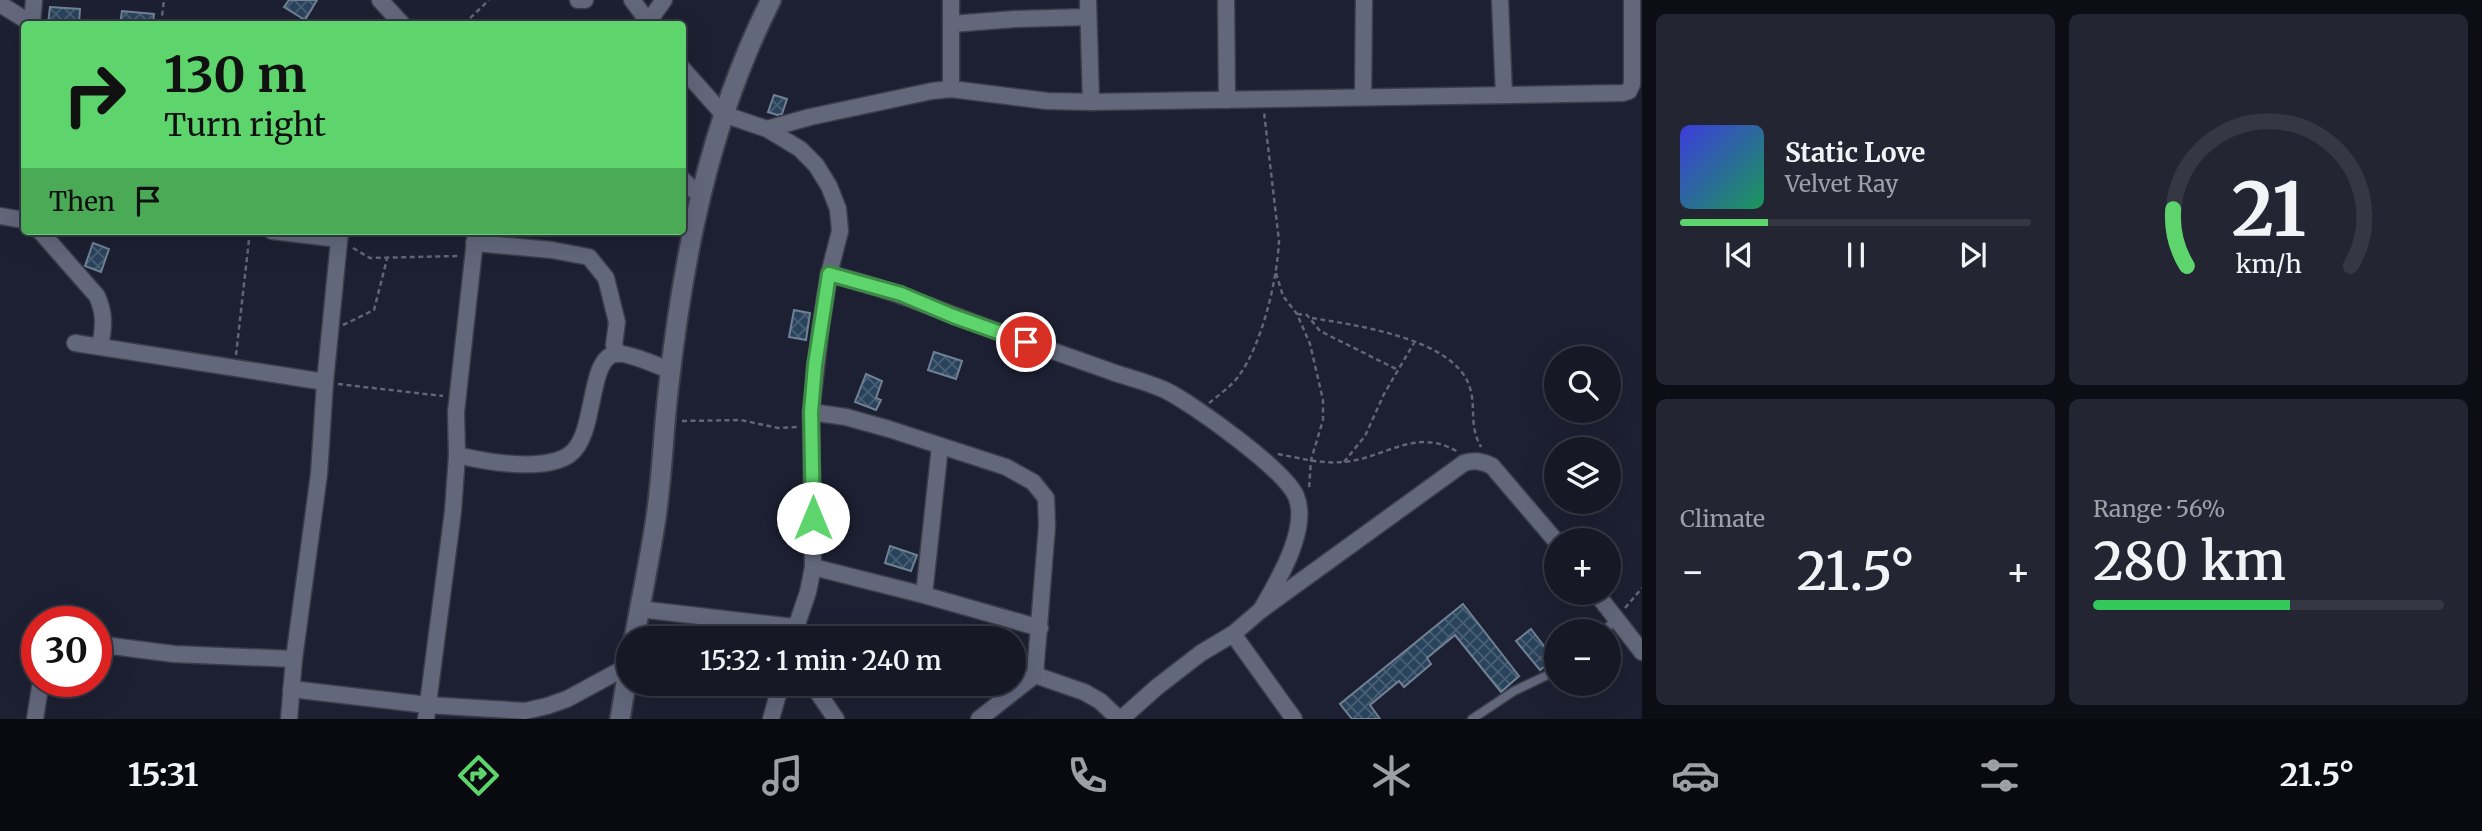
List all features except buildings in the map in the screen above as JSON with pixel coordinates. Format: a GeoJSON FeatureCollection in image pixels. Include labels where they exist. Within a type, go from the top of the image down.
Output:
{"type":"FeatureCollection","features":[{"type":"Feature","properties":{"kind":"street"},"geometry":{"type":"LineString","coordinates":[[32,21],[34,0]]}},
{"type":"Feature","properties":{"kind":"street"},"geometry":{"type":"LineString","coordinates":[[380,0],[399,21]]}},
{"type":"Feature","properties":{"kind":"street"},"geometry":{"type":"LineString","coordinates":[[578,0],[585,0]]}},
{"type":"Feature","properties":{"kind":"street"},"geometry":{"type":"LineString","coordinates":[[632,0],[648,21]]}},
{"type":"Feature","properties":{"kind":"street"},"geometry":{"type":"LineString","coordinates":[[650,21],[664,0]]}},
{"type":"Feature","properties":{"kind":"street"},"geometry":{"type":"LineString","coordinates":[[636,626],[656,523],[671,371],[693,203],[746,53],[771,0]]}},
{"type":"Feature","properties":{"kind":"street"},"geometry":{"type":"LineString","coordinates":[[951,0],[951,89]]}},
{"type":"Feature","properties":{"kind":"street"},"geometry":{"type":"LineString","coordinates":[[1088,0],[1091,102]]}},
{"type":"Feature","properties":{"kind":"street"},"geometry":{"type":"LineString","coordinates":[[1226,0],[1227,100]]}},
{"type":"Feature","properties":{"kind":"street"},"geometry":{"type":"LineString","coordinates":[[1363,97],[1364,0]]}},
{"type":"Feature","properties":{"kind":"street"},"geometry":{"type":"LineString","coordinates":[[1500,0],[1503,95]]}},
{"type":"Feature","properties":{"kind":"street"},"geometry":{"type":"LineString","coordinates":[[767,129],[810,117],[951,89],[1047,101],[1091,102],[1623,93],[1629,91],[1632,84],[1632,0]]}},
{"type":"Feature","properties":{"kind":"street"},"geometry":{"type":"LineString","coordinates":[[0,4],[27,21]]}},
{"type":"Feature","properties":{"kind":"street"},"geometry":{"type":"LineString","coordinates":[[951,24],[1088,17]]}},
{"type":"Feature","properties":{"kind":"street"},"geometry":{"type":"LineString","coordinates":[[686,72],[723,114],[767,129],[800,149],[816,165],[829,186],[838,209],[840,231],[829,274],[815,365],[811,419],[813,567],[808,592],[796,626]]}},
{"type":"Feature","properties":{"kind":"street"},"geometry":{"type":"LineString","coordinates":[[0,216],[21,220]]}},
{"type":"Feature","properties":{"kind":"street"},"geometry":{"type":"LineString","coordinates":[[44,235],[97,296],[105,322],[100,346]]}},
{"type":"Feature","properties":{"kind":"street"},"geometry":{"type":"LineString","coordinates":[[289,719],[294,659],[319,474],[340,235]]}},
{"type":"Feature","properties":{"kind":"street"},"geometry":{"type":"LineString","coordinates":[[427,712],[453,511],[458,397],[475,243],[552,250],[589,257],[606,278],[616,317],[614,345],[618,354]]}},
{"type":"Feature","properties":{"kind":"street"},"geometry":{"type":"LineString","coordinates":[[829,274],[901,294],[953,316],[1164,390],[1198,411],[1263,459],[1297,497],[1299,514],[1285,567],[1261,610]]}},
{"type":"Feature","properties":{"kind":"street"},"geometry":{"type":"LineString","coordinates":[[75,343],[325,382]]}},
{"type":"Feature","properties":{"kind":"street"},"geometry":{"type":"LineString","coordinates":[[457,454],[488,462],[555,461],[571,454],[581,439],[589,421],[598,373],[609,357],[618,354],[671,371]]}},
{"type":"Feature","properties":{"kind":"street"},"geometry":{"type":"LineString","coordinates":[[811,419],[869,423],[1006,467],[1033,482],[1045,498],[1047,526],[1035,675],[979,719]]}},
{"type":"Feature","properties":{"kind":"street"},"geometry":{"type":"LineString","coordinates":[[924,595],[940,446]]}},
{"type":"Feature","properties":{"kind":"street"},"geometry":{"type":"LineString","coordinates":[[1035,675],[1084,692],[1100,701],[1120,719],[1201,653],[1233,634],[1261,610],[1464,463],[1483,462],[1492,467],[1545,528]]}},
{"type":"Feature","properties":{"kind":"street"},"geometry":{"type":"LineString","coordinates":[[813,567],[1040,628]]}},
{"type":"Feature","properties":{"kind":"street"},"geometry":{"type":"LineString","coordinates":[[1605,605],[1616,619]]}},
{"type":"Feature","properties":{"kind":"street"},"geometry":{"type":"LineString","coordinates":[[639,609],[748,626]]}},
{"type":"Feature","properties":{"kind":"street"},"geometry":{"type":"LineString","coordinates":[[1621,625],[1642,652]]}},
{"type":"Feature","properties":{"kind":"street"},"geometry":{"type":"LineString","coordinates":[[1233,634],[1294,719]]}},
{"type":"Feature","properties":{"kind":"street"},"geometry":{"type":"LineString","coordinates":[[112,646],[174,654],[294,659]]}},
{"type":"Feature","properties":{"kind":"street"},"geometry":{"type":"LineString","coordinates":[[291,689],[427,712],[525,710],[567,699],[616,674]]}},
{"type":"Feature","properties":{"kind":"street"},"geometry":{"type":"LineString","coordinates":[[621,719],[624,696]]}},
{"type":"Feature","properties":{"kind":"street"},"geometry":{"type":"LineString","coordinates":[[771,719],[778,696]]}},
{"type":"Feature","properties":{"kind":"street"},"geometry":{"type":"LineString","coordinates":[[820,696],[836,719]]}},
{"type":"Feature","properties":{"kind":"street"},"geometry":{"type":"LineString","coordinates":[[35,719],[38,697]]}},
{"type":"Feature","properties":{"kind":"lane"},"geometry":{"type":"LineString","coordinates":[[1472,719],[1514,691],[1544,677]]}},
{"type":"Feature","properties":{"kind":"path"},"geometry":{"type":"LineString","coordinates":[[161,21],[164,0]]}},
{"type":"Feature","properties":{"kind":"path"},"geometry":{"type":"LineString","coordinates":[[467,21],[489,0]]}},
{"type":"Feature","properties":{"kind":"path"},"geometry":{"type":"LineString","coordinates":[[1198,411],[1229,386],[1244,368],[1267,314],[1279,241],[1262,99]]}},
{"type":"Feature","properties":{"kind":"path"},"geometry":{"type":"LineString","coordinates":[[234,369],[250,235]]}},
{"type":"Feature","properties":{"kind":"path"},"geometry":{"type":"LineString","coordinates":[[341,235],[362,255],[387,259],[475,243]]}},
{"type":"Feature","properties":{"kind":"path"},"geometry":{"type":"LineString","coordinates":[[331,330],[374,310],[387,259]]}},
{"type":"Feature","properties":{"kind":"path"},"geometry":{"type":"LineString","coordinates":[[1275,270],[1283,296],[1297,314],[1310,344],[1323,400],[1323,420],[1311,460]]}},
{"type":"Feature","properties":{"kind":"path"},"geometry":{"type":"LineString","coordinates":[[1297,314],[1371,327],[1414,342],[1448,359],[1468,383],[1473,428],[1492,467]]}},
{"type":"Feature","properties":{"kind":"path"},"geometry":{"type":"LineString","coordinates":[[1312,318],[1320,331],[1397,370]]}},
{"type":"Feature","properties":{"kind":"path"},"geometry":{"type":"LineString","coordinates":[[1345,462],[1365,436],[1397,370],[1414,342]]}},
{"type":"Feature","properties":{"kind":"path"},"geometry":{"type":"LineString","coordinates":[[325,382],[400,393],[458,397]]}},
{"type":"Feature","properties":{"kind":"path"},"geometry":{"type":"LineString","coordinates":[[665,423],[719,419],[748,421],[778,428],[811,419]]}},
{"type":"Feature","properties":{"kind":"path"},"geometry":{"type":"LineString","coordinates":[[1251,450],[1311,460],[1345,462],[1393,448],[1431,441],[1453,449],[1473,461]]}},
{"type":"Feature","properties":{"kind":"path"},"geometry":{"type":"LineString","coordinates":[[1616,619],[1642,588]]}},
{"type":"Feature","properties":{"kind":"route"},"geometry":{"type":"LineString","coordinates":[[813,518],[811,412],[815,365],[829,274],[901,294],[1026,342]]}}]}
